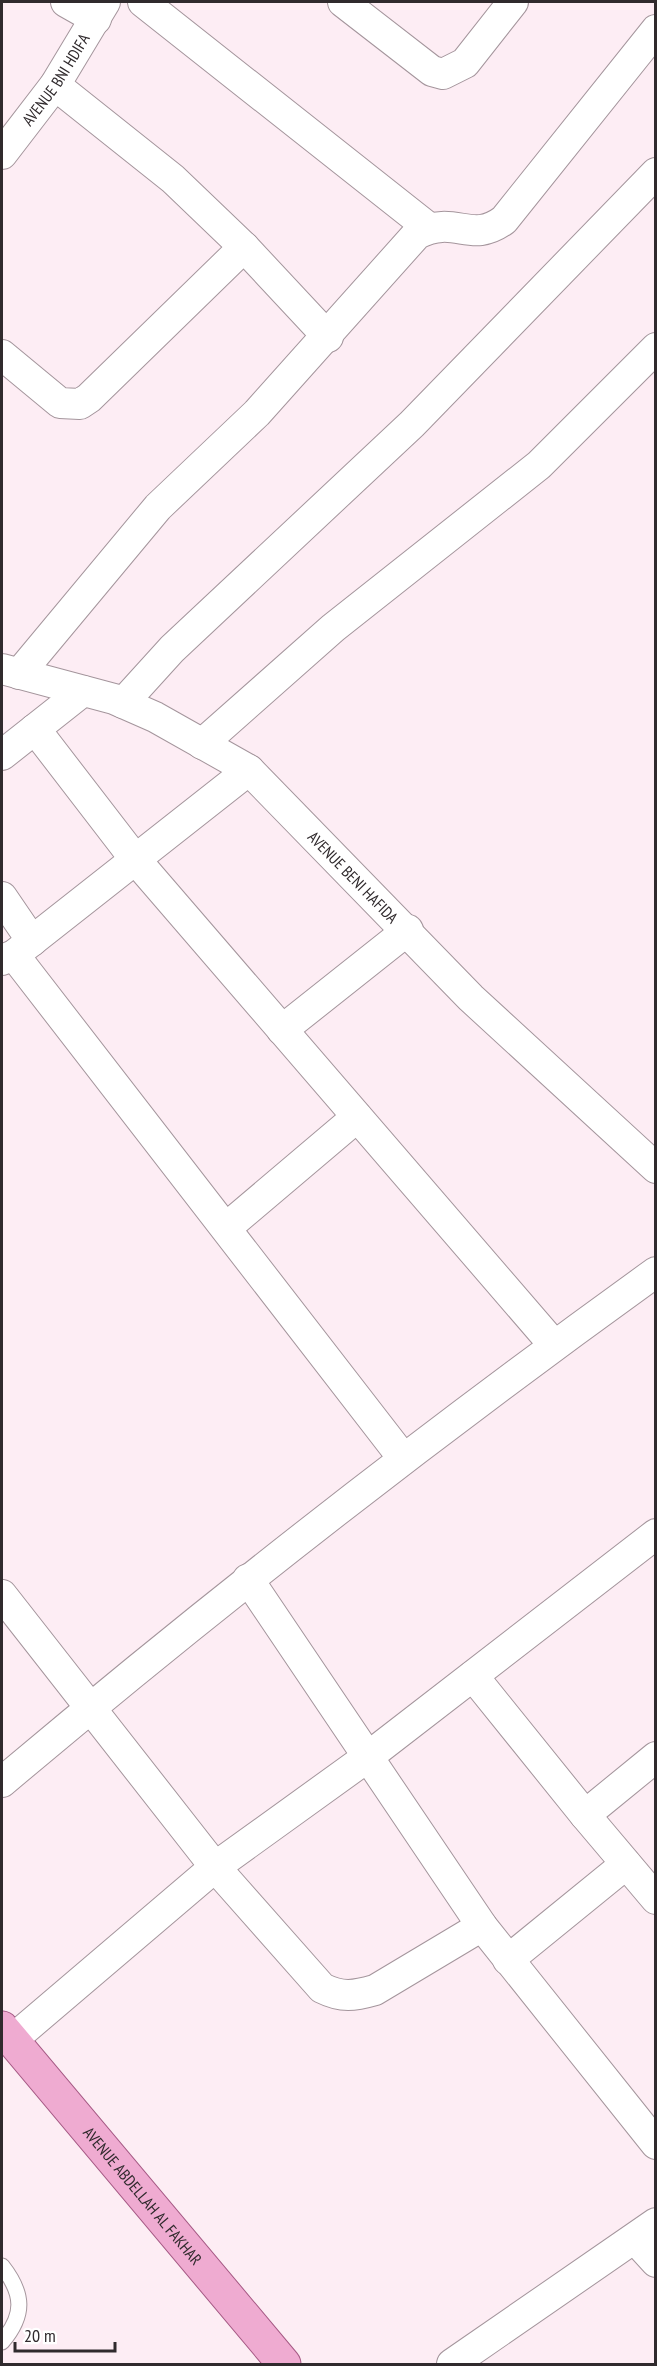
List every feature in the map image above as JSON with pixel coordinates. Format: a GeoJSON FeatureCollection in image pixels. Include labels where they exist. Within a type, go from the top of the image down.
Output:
{"type":"FeatureCollection","features":[{"type":"Feature","properties":{"kind":"main road","name":"AVENUE ABDELLAH AL FAKHAR"},"geometry":{"type":"LineString","coordinates":[[7,2034],[284,2364]]}},
{"type":"Feature","properties":{"kind":"street"},"geometry":{"type":"LineString","coordinates":[[66,2],[100,10]]}},
{"type":"Feature","properties":{"kind":"street"},"geometry":{"type":"LineString","coordinates":[[143,2],[429,228]]}},
{"type":"Feature","properties":{"kind":"street"},"geometry":{"type":"LineString","coordinates":[[343,2],[432,71],[443,74],[465,63],[513,2]]}},
{"type":"Feature","properties":{"kind":"street","name":"AVENUE BNI HDIFA"},"geometry":{"type":"LineString","coordinates":[[2,154],[56,85],[100,10]]}},
{"type":"Feature","properties":{"kind":"street"},"geometry":{"type":"LineString","coordinates":[[10,672],[158,507],[257,414],[328,337],[417,234],[429,228],[453,225],[477,232],[494,227],[504,220],[656,30]]}},
{"type":"Feature","properties":{"kind":"street"},"geometry":{"type":"LineString","coordinates":[[56,85],[173,179],[244,247],[328,337]]}},
{"type":"Feature","properties":{"kind":"street"},"geometry":{"type":"LineString","coordinates":[[123,703],[172,649],[412,424],[656,173]]}},
{"type":"Feature","properties":{"kind":"street"},"geometry":{"type":"LineString","coordinates":[[2,355],[60,403],[80,404],[184,309],[244,247]]}},
{"type":"Feature","properties":{"kind":"street"},"geometry":{"type":"LineString","coordinates":[[202,744],[333,628],[539,465],[656,348]]}},
{"type":"Feature","properties":{"kind":"street","name":"AVENUE BENI HAFIDA"},"geometry":{"type":"LineString","coordinates":[[10,672],[123,703],[156,717],[249,770],[408,930],[471,998],[656,1168]]}},
{"type":"Feature","properties":{"kind":"street"},"geometry":{"type":"LineString","coordinates":[[2,755],[83,691]]}},
{"type":"Feature","properties":{"kind":"street"},"geometry":{"type":"LineString","coordinates":[[35,729],[135,859],[554,1346]]}},
{"type":"Feature","properties":{"kind":"street"},"geometry":{"type":"LineString","coordinates":[[16,952],[249,770]]}},
{"type":"Feature","properties":{"kind":"street"},"geometry":{"type":"LineString","coordinates":[[2,897],[16,952],[403,1458]]}},
{"type":"Feature","properties":{"kind":"street"},"geometry":{"type":"LineString","coordinates":[[282,1030],[408,930]]}},
{"type":"Feature","properties":{"kind":"street"},"geometry":{"type":"LineString","coordinates":[[226,1228],[357,1117]]}},
{"type":"Feature","properties":{"kind":"street"},"geometry":{"type":"LineString","coordinates":[[2,1782],[248,1579],[403,1458],[656,1272]]}},
{"type":"Feature","properties":{"kind":"street"},"geometry":{"type":"LineString","coordinates":[[7,2034],[215,1867],[369,1756],[656,1534]]}},
{"type":"Feature","properties":{"kind":"street"},"geometry":{"type":"LineString","coordinates":[[248,1579],[482,1926],[656,2144]]}},
{"type":"Feature","properties":{"kind":"street"},"geometry":{"type":"LineString","coordinates":[[2,1594],[215,1867],[322,1988],[338,1996],[356,1996],[375,1990],[482,1926]]}},
{"type":"Feature","properties":{"kind":"street"},"geometry":{"type":"LineString","coordinates":[[473,1676],[656,1899]]}},
{"type":"Feature","properties":{"kind":"street"},"geometry":{"type":"LineString","coordinates":[[585,1815],[656,1757]]}},
{"type":"Feature","properties":{"kind":"street"},"geometry":{"type":"LineString","coordinates":[[508,1960],[626,1864]]}},
{"type":"Feature","properties":{"kind":"street"},"geometry":{"type":"LineString","coordinates":[[452,2364],[645,2231],[656,2262]]}},
{"type":"Feature","properties":{"kind":"lane"},"geometry":{"type":"LineString","coordinates":[[2,2266],[10,2277],[21,2306],[15,2327],[2,2342]]}}]}
